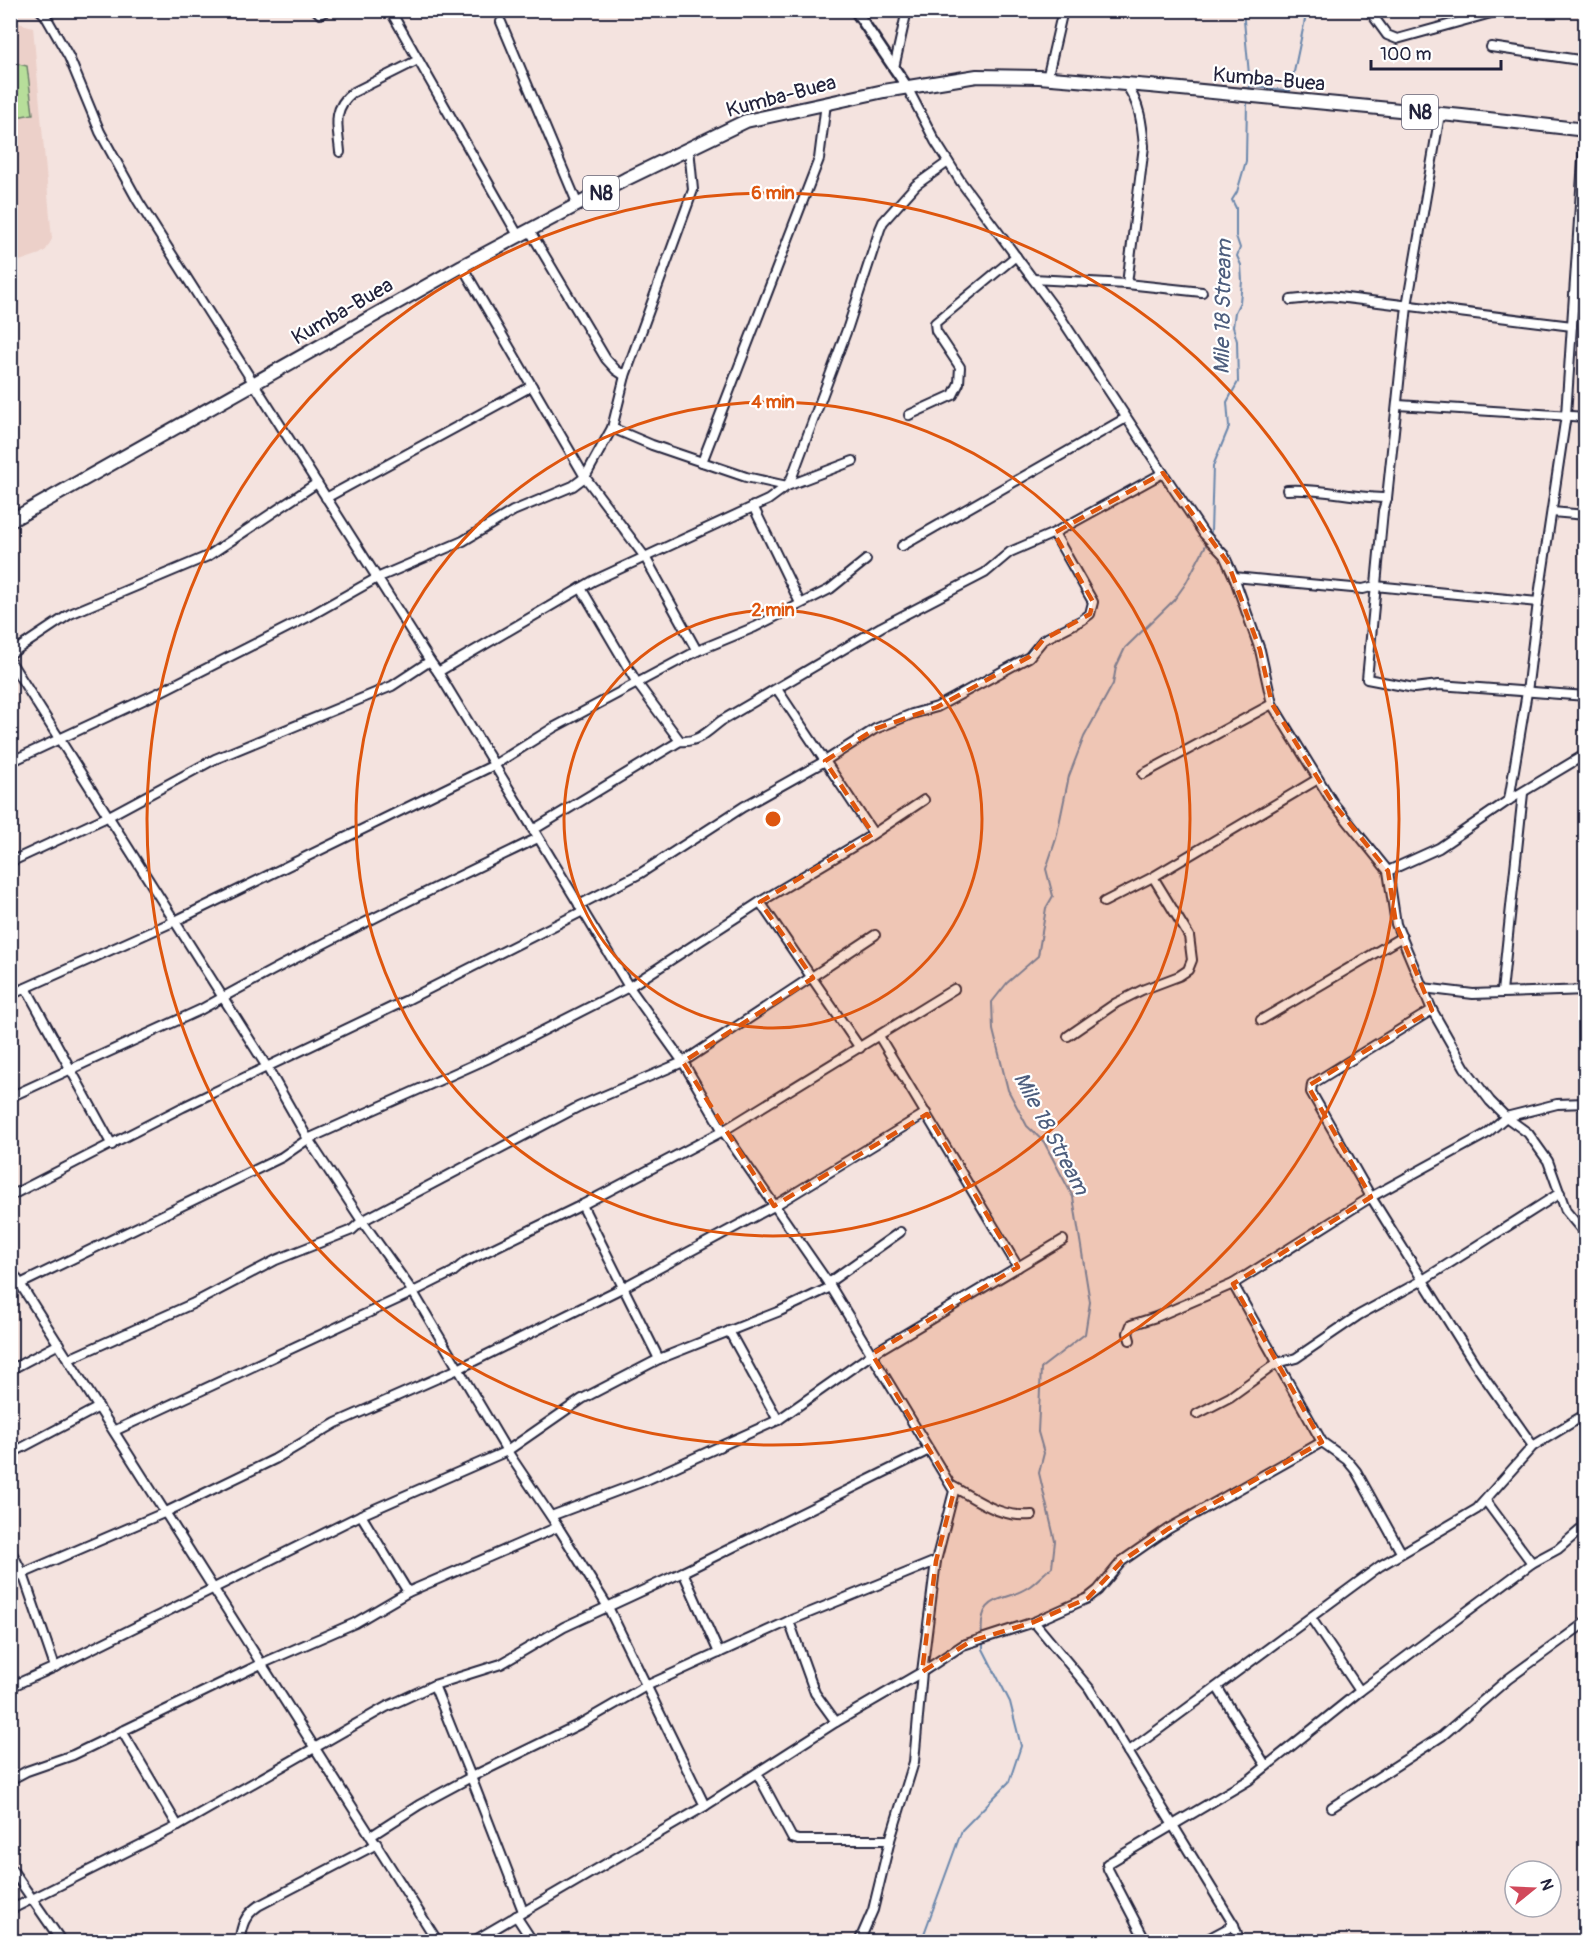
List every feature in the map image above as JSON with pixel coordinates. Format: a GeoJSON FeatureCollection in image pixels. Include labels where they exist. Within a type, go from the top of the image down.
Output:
{"type":"FeatureCollection","features":[{"type":"Feature","properties":{"kind":"highway","name":"Kumba-Buea"},"geometry":{"type":"LineString","coordinates":[[10,521],[462,266],[688,148],[746,121],[907,87],[977,76],[1126,85],[1585,130]]}},
{"type":"Feature","properties":{"kind":"street"},"geometry":{"type":"LineString","coordinates":[[40,10],[69,57],[97,126],[138,201],[438,672],[629,987],[683,1062],[723,1131],[830,1285],[952,1486],[954,1496],[936,1561],[914,1758],[890,1840],[873,1910],[859,1941]]}},
{"type":"Feature","properties":{"kind":"street"},"geometry":{"type":"LineString","coordinates":[[316,10],[320,14],[328,10]]}},
{"type":"Feature","properties":{"kind":"street"},"geometry":{"type":"LineString","coordinates":[[390,10],[524,234],[606,359],[625,376]]}},
{"type":"Feature","properties":{"kind":"street"},"geometry":{"type":"LineString","coordinates":[[855,10],[907,87],[948,162],[1056,309],[1204,534],[1224,555],[1260,650],[1272,704],[1340,813],[1388,871],[1394,913],[1432,1010],[1465,1068],[1490,1101],[1506,1117],[1528,1133],[1548,1161],[1566,1211],[1586,1235]]}},
{"type":"Feature","properties":{"kind":"street"},"geometry":{"type":"LineString","coordinates":[[894,68],[907,10]]}},
{"type":"Feature","properties":{"kind":"street"},"geometry":{"type":"LineString","coordinates":[[1047,79],[1063,10]]}},
{"type":"Feature","properties":{"kind":"street"},"geometry":{"type":"LineString","coordinates":[[1371,13],[1387,35],[1397,39],[1502,10]]}},
{"type":"Feature","properties":{"kind":"street"},"geometry":{"type":"LineString","coordinates":[[501,22],[578,205]]}},
{"type":"Feature","properties":{"kind":"street"},"geometry":{"type":"LineString","coordinates":[[1491,47],[1586,61]]}},
{"type":"Feature","properties":{"kind":"street"},"geometry":{"type":"LineString","coordinates":[[340,152],[337,116],[343,100],[352,93],[418,60]]}},
{"type":"Feature","properties":{"kind":"street"},"geometry":{"type":"LineString","coordinates":[[1126,85],[1137,103],[1144,146],[1127,284]]}},
{"type":"Feature","properties":{"kind":"street"},"geometry":{"type":"LineString","coordinates":[[702,462],[819,159],[826,103]]}},
{"type":"Feature","properties":{"kind":"street"},"geometry":{"type":"LineString","coordinates":[[1440,114],[1407,306],[1398,405],[1387,498],[1383,511],[1367,679],[1414,688],[1439,686],[1586,696]]}},
{"type":"Feature","properties":{"kind":"street"},"geometry":{"type":"LineString","coordinates":[[1509,801],[1527,692],[1566,415],[1585,130]]}},
{"type":"Feature","properties":{"kind":"street"},"geometry":{"type":"LineString","coordinates":[[10,762],[156,694],[308,617],[377,578],[473,536],[513,511],[573,486],[585,477],[612,428],[625,376],[693,190],[688,148]]}},
{"type":"Feature","properties":{"kind":"street"},"geometry":{"type":"LineString","coordinates":[[787,486],[810,432],[848,327],[880,229],[916,185],[948,162]]}},
{"type":"Feature","properties":{"kind":"street"},"geometry":{"type":"LineString","coordinates":[[909,415],[953,395],[957,389],[960,367],[936,331],[935,322],[1016,256]]}},
{"type":"Feature","properties":{"kind":"street"},"geometry":{"type":"LineString","coordinates":[[462,266],[585,477],[645,557],[697,651]]}},
{"type":"Feature","properties":{"kind":"street"},"geometry":{"type":"LineString","coordinates":[[1033,279],[1127,284],[1202,292]]}},
{"type":"Feature","properties":{"kind":"street"},"geometry":{"type":"LineString","coordinates":[[1291,300],[1330,296],[1572,326]]}},
{"type":"Feature","properties":{"kind":"street"},"geometry":{"type":"LineString","coordinates":[[326,498],[532,386]]}},
{"type":"Feature","properties":{"kind":"street"},"geometry":{"type":"LineString","coordinates":[[1398,405],[1586,417]]}},
{"type":"Feature","properties":{"kind":"street"},"geometry":{"type":"LineString","coordinates":[[902,546],[1126,418]]}},
{"type":"Feature","properties":{"kind":"street"},"geometry":{"type":"LineString","coordinates":[[612,428],[652,445],[746,477],[787,486]]}},
{"type":"Feature","properties":{"kind":"street"},"geometry":{"type":"LineString","coordinates":[[438,672],[581,588],[768,500],[787,486],[853,461]]}},
{"type":"Feature","properties":{"kind":"street"},"geometry":{"type":"LineString","coordinates":[[533,830],[680,741],[687,742],[701,737],[721,721],[881,627],[985,573],[1004,555],[1054,533],[1162,473]]}},
{"type":"Feature","properties":{"kind":"street"},"geometry":{"type":"LineString","coordinates":[[10,654],[70,614],[208,556],[317,483]]}},
{"type":"Feature","properties":{"kind":"street"},"geometry":{"type":"LineString","coordinates":[[1287,490],[1312,489],[1387,498]]}},
{"type":"Feature","properties":{"kind":"street"},"geometry":{"type":"LineString","coordinates":[[753,506],[800,603]]}},
{"type":"Feature","properties":{"kind":"street"},"geometry":{"type":"LineString","coordinates":[[1552,512],[1586,515]]}},
{"type":"Feature","properties":{"kind":"street"},"geometry":{"type":"LineString","coordinates":[[10,1196],[405,1000],[581,908],[641,873],[743,807],[825,761],[875,729],[937,707],[1029,657],[1043,640],[1090,614],[1093,602],[1054,533]]}},
{"type":"Feature","properties":{"kind":"street"},"geometry":{"type":"LineString","coordinates":[[10,995],[175,921],[494,765],[553,728],[697,651],[754,627],[830,589],[866,560]]}},
{"type":"Feature","properties":{"kind":"street"},"geometry":{"type":"LineString","coordinates":[[1234,577],[1363,589],[1375,586],[1538,602]]}},
{"type":"Feature","properties":{"kind":"street"},"geometry":{"type":"LineString","coordinates":[[581,588],[637,683],[680,741]]}},
{"type":"Feature","properties":{"kind":"street"},"geometry":{"type":"LineString","coordinates":[[10,661],[267,1067],[309,1139],[362,1221],[412,1292],[507,1451],[608,1607],[705,1806]]}},
{"type":"Feature","properties":{"kind":"street"},"geometry":{"type":"LineString","coordinates":[[10,862],[109,816],[215,759],[392,686],[430,661]]}},
{"type":"Feature","properties":{"kind":"street"},"geometry":{"type":"LineString","coordinates":[[777,689],[873,833]]}},
{"type":"Feature","properties":{"kind":"street"},"geometry":{"type":"LineString","coordinates":[[1143,774],[1272,704]]}},
{"type":"Feature","properties":{"kind":"street"},"geometry":{"type":"LineString","coordinates":[[1388,871],[1439,848],[1509,801],[1586,754]]}},
{"type":"Feature","properties":{"kind":"street"},"geometry":{"type":"LineString","coordinates":[[1104,902],[1153,877],[1318,779]]}},
{"type":"Feature","properties":{"kind":"street"},"geometry":{"type":"LineString","coordinates":[[1502,992],[1522,793]]}},
{"type":"Feature","properties":{"kind":"street"},"geometry":{"type":"LineString","coordinates":[[10,1289],[282,1157],[309,1139],[489,1058],[629,987],[924,800]]}},
{"type":"Feature","properties":{"kind":"street"},"geometry":{"type":"LineString","coordinates":[[10,1097],[200,1010],[222,996],[354,928],[538,838]]}},
{"type":"Feature","properties":{"kind":"street"},"geometry":{"type":"LineString","coordinates":[[1068,1036],[1116,1003],[1188,970],[1192,960],[1189,936],[1153,877]]}},
{"type":"Feature","properties":{"kind":"street"},"geometry":{"type":"LineString","coordinates":[[760,902],[860,1048]]}},
{"type":"Feature","properties":{"kind":"street"},"geometry":{"type":"LineString","coordinates":[[69,1359],[192,1304],[276,1260],[352,1230],[362,1221],[578,1107],[683,1062],[875,935]]}},
{"type":"Feature","properties":{"kind":"street"},"geometry":{"type":"LineString","coordinates":[[1261,1020],[1402,937]]}},
{"type":"Feature","properties":{"kind":"street"},"geometry":{"type":"LineString","coordinates":[[26,988],[112,1145]]}},
{"type":"Feature","properties":{"kind":"street"},"geometry":{"type":"LineString","coordinates":[[1423,988],[1473,994],[1586,990]]}},
{"type":"Feature","properties":{"kind":"street"},"geometry":{"type":"LineString","coordinates":[[114,1431],[453,1272],[465,1262],[582,1205],[723,1131],[954,989]]}},
{"type":"Feature","properties":{"kind":"street"},"geometry":{"type":"LineString","coordinates":[[1432,1010],[1312,1084],[1311,1092],[1371,1197],[1475,1364],[1533,1446]]}},
{"type":"Feature","properties":{"kind":"street"},"geometry":{"type":"LineString","coordinates":[[879,1036],[1018,1267]]}},
{"type":"Feature","properties":{"kind":"street"},"geometry":{"type":"LineString","coordinates":[[1130,1340],[1128,1333],[1131,1325],[1156,1317],[1233,1284],[1371,1197],[1486,1134],[1506,1117],[1557,1104],[1586,1103]]}},
{"type":"Feature","properties":{"kind":"street"},"geometry":{"type":"LineString","coordinates":[[10,1579],[166,1512],[275,1459],[336,1424],[458,1369],[624,1287],[774,1206],[926,1113]]}},
{"type":"Feature","properties":{"kind":"street"},"geometry":{"type":"LineString","coordinates":[[1197,1414],[1230,1397],[1277,1363],[1296,1358],[1365,1312],[1423,1280],[1560,1192]]}},
{"type":"Feature","properties":{"kind":"street"},"geometry":{"type":"LineString","coordinates":[[582,1205],[659,1359]]}},
{"type":"Feature","properties":{"kind":"street"},"geometry":{"type":"LineString","coordinates":[[10,1687],[55,1667],[361,1515],[507,1451],[587,1395],[659,1359],[729,1331],[830,1285],[900,1232]]}},
{"type":"Feature","properties":{"kind":"street"},"geometry":{"type":"LineString","coordinates":[[551,1516],[644,1481],[778,1420],[872,1354],[1063,1239]]}},
{"type":"Feature","properties":{"kind":"street"},"geometry":{"type":"LineString","coordinates":[[10,1268],[438,1941]]}},
{"type":"Feature","properties":{"kind":"street"},"geometry":{"type":"LineString","coordinates":[[1233,1284],[1322,1442],[1347,1460],[1356,1471],[1401,1552]]}},
{"type":"Feature","properties":{"kind":"street"},"geometry":{"type":"LineString","coordinates":[[729,1331],[778,1420]]}},
{"type":"Feature","properties":{"kind":"street"},"geometry":{"type":"LineString","coordinates":[[10,1370],[59,1344]]}},
{"type":"Feature","properties":{"kind":"street"},"geometry":{"type":"LineString","coordinates":[[10,1454],[99,1407]]}},
{"type":"Feature","properties":{"kind":"street"},"geometry":{"type":"LineString","coordinates":[[1128,1752],[1401,1552],[1477,1509],[1533,1446],[1586,1414]]}},
{"type":"Feature","properties":{"kind":"street"},"geometry":{"type":"LineString","coordinates":[[472,1941],[705,1806],[836,1722],[971,1641],[1035,1622],[1088,1598],[1098,1590],[1122,1561],[1168,1529],[1322,1442]]}},
{"type":"Feature","properties":{"kind":"street"},"geometry":{"type":"LineString","coordinates":[[10,1910],[178,1826],[386,1707],[434,1685],[501,1664],[564,1627],[683,1572],[929,1449]]}},
{"type":"Feature","properties":{"kind":"street"},"geometry":{"type":"LineString","coordinates":[[952,1486],[1002,1513],[1017,1516],[1032,1515]]}},
{"type":"Feature","properties":{"kind":"street"},"geometry":{"type":"LineString","coordinates":[[1486,1501],[1532,1563]]}},
{"type":"Feature","properties":{"kind":"street"},"geometry":{"type":"LineString","coordinates":[[361,1515],[408,1592]]}},
{"type":"Feature","properties":{"kind":"street"},"geometry":{"type":"LineString","coordinates":[[1146,1941],[1107,1869],[1107,1864],[1250,1780],[1360,1691],[1532,1563],[1558,1549],[1586,1525]]}},
{"type":"Feature","properties":{"kind":"street"},"geometry":{"type":"LineString","coordinates":[[10,1780],[27,1771],[73,1755],[261,1664],[355,1623],[408,1592],[558,1527]]}},
{"type":"Feature","properties":{"kind":"street"},"geometry":{"type":"LineString","coordinates":[[10,1549],[23,1574],[55,1667]]}},
{"type":"Feature","properties":{"kind":"street"},"geometry":{"type":"LineString","coordinates":[[371,1836],[419,1805],[582,1723],[646,1686],[789,1622],[936,1561]]}},
{"type":"Feature","properties":{"kind":"street"},"geometry":{"type":"LineString","coordinates":[[683,1572],[719,1653]]}},
{"type":"Feature","properties":{"kind":"street"},"geometry":{"type":"LineString","coordinates":[[1311,1618],[1360,1691]]}},
{"type":"Feature","properties":{"kind":"street"},"geometry":{"type":"LineString","coordinates":[[789,1622],[815,1693],[836,1722]]}},
{"type":"Feature","properties":{"kind":"street"},"geometry":{"type":"LineString","coordinates":[[1035,1622],[1084,1680],[1234,1925],[1240,1941]]}},
{"type":"Feature","properties":{"kind":"street"},"geometry":{"type":"LineString","coordinates":[[1332,1807],[1443,1736],[1508,1680],[1586,1622]]}},
{"type":"Feature","properties":{"kind":"street"},"geometry":{"type":"LineString","coordinates":[[434,1685],[524,1911]]}},
{"type":"Feature","properties":{"kind":"street"},"geometry":{"type":"LineString","coordinates":[[1217,1687],[1266,1766]]}},
{"type":"Feature","properties":{"kind":"street"},"geometry":{"type":"LineString","coordinates":[[123,1731],[178,1826]]}},
{"type":"Feature","properties":{"kind":"street"},"geometry":{"type":"LineString","coordinates":[[757,1773],[792,1838],[798,1840],[890,1840]]}},
{"type":"Feature","properties":{"kind":"street"},"geometry":{"type":"LineString","coordinates":[[239,1941],[242,1923],[248,1913],[377,1844]]}},
{"type":"Feature","properties":{"kind":"street"},"geometry":{"type":"LineString","coordinates":[[10,1867],[62,1941]]}},
{"type":"Feature","properties":{"kind":"street"},"geometry":{"type":"LineString","coordinates":[[516,1916],[533,1941]]}},
{"type":"Feature","properties":{"kind":"street"},"geometry":{"type":"LineString","coordinates":[[1202,1941],[1234,1925]]}},
{"type":"Feature","properties":{"kind":"highlighted area"},"geometry":{"type":"Polygon","coordinates":[[[1163,473],[1228,563],[1260,650],[1272,704],[1333,803],[1388,871],[1396,924],[1432,1010],[1308,1086],[1371,1197],[1233,1284],[1322,1442],[1168,1529],[1122,1561],[1088,1598],[1034,1622],[971,1641],[922,1672],[936,1561],[954,1491],[872,1354],[1018,1267],[927,1114],[774,1206],[683,1062],[813,978],[760,902],[873,834],[825,761],[875,729],[937,707],[1029,657],[1043,640],[1090,614],[1093,602],[1054,533],[1163,473]]]}},
{"type":"Feature","properties":{"kind":"shaded area"},"geometry":{"type":"Polygon","coordinates":[[[11,21],[33,27],[52,239],[46,250],[40,254],[11,264],[11,21]]]}},
{"type":"Feature","properties":{"kind":"green space"},"geometry":{"type":"Polygon","coordinates":[[[10,62],[27,66],[33,114],[11,118],[10,62]]]}},
{"type":"Feature","properties":{"kind":"waterway"},"geometry":{"type":"LineString","coordinates":[[1243,10],[1250,85]]}},
{"type":"Feature","properties":{"kind":"waterway","name":"Mile 18 Stream"},"geometry":{"type":"LineString","coordinates":[[1249,92],[1250,85],[1290,91],[1307,10]]}},
{"type":"Feature","properties":{"kind":"waterway","name":"Mile 18 Stream"},"geometry":{"type":"LineString","coordinates":[[1209,537],[1213,466],[1229,427],[1227,402],[1238,382],[1237,341],[1233,327],[1235,312],[1240,302],[1242,281],[1241,265],[1237,256],[1240,248],[1236,236],[1236,208],[1232,200],[1237,192],[1246,161],[1247,101]]}},
{"type":"Feature","properties":{"kind":"waterway","name":"Mile 18 Stream"},"geometry":{"type":"LineString","coordinates":[[982,1636],[984,1612],[989,1606],[995,1601],[1021,1592],[1052,1567],[1055,1541],[1039,1473],[1044,1453],[1038,1432],[1041,1368],[1085,1334],[1090,1302],[1073,1197],[1044,1142],[1027,1126],[1008,1090],[993,1030],[992,1002],[1007,983],[1038,956],[1046,908],[1053,896],[1046,869],[1056,839],[1069,776],[1084,737],[1113,684],[1116,667],[1125,648],[1174,600],[1186,583],[1207,543]]}},
{"type":"Feature","properties":{"kind":"waterway","name":"Mile 18 Stream"},"geometry":{"type":"LineString","coordinates":[[921,1942],[962,1830],[1009,1782],[1021,1746],[1010,1702],[983,1649],[983,1642]]}}]}
